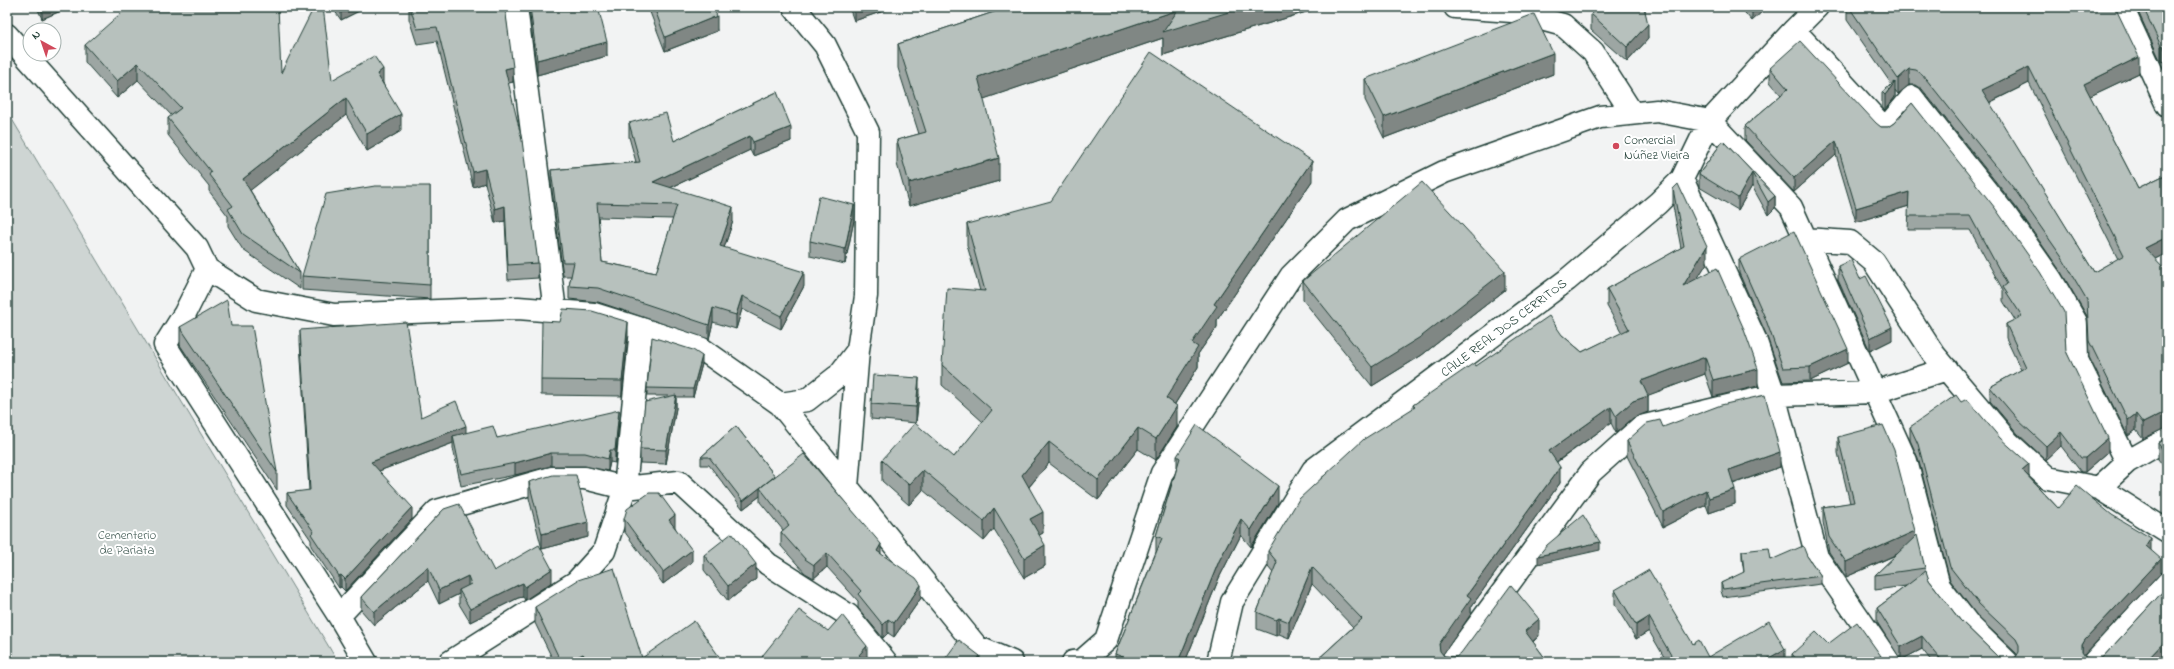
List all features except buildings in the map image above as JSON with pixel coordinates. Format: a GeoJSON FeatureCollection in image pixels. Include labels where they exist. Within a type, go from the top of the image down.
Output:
{"type":"FeatureCollection","features":[{"type":"Feature","properties":{"kind":"street"},"geometry":{"type":"LineString","coordinates":[[516,7],[555,311]]}},
{"type":"Feature","properties":{"kind":"street"},"geometry":{"type":"LineString","coordinates":[[794,7],[825,45],[868,132],[866,296],[858,350],[847,487]]}},
{"type":"Feature","properties":{"kind":"street"},"geometry":{"type":"LineString","coordinates":[[1455,7],[1512,11],[1563,25],[1593,52],[1632,113]]}},
{"type":"Feature","properties":{"kind":"street","name":"CALLE REAL DOS CERRITOS"},"geometry":{"type":"LineString","coordinates":[[1218,662],[1232,602],[1313,470],[1567,280],[1658,203],[1682,179],[1710,121],[1794,30],[1818,7]]}},
{"type":"Feature","properties":{"kind":"street"},"geometry":{"type":"LineString","coordinates":[[2122,7],[2167,105]]}},
{"type":"Feature","properties":{"kind":"street"},"geometry":{"type":"LineString","coordinates":[[1794,30],[1885,130],[1912,97],[1976,176],[2051,279],[2076,322],[2077,360],[2127,462]]}},
{"type":"Feature","properties":{"kind":"street"},"geometry":{"type":"LineString","coordinates":[[7,35],[197,248],[207,269],[256,300],[334,315],[518,308],[594,314],[699,347],[780,404],[977,646],[1012,662]]}},
{"type":"Feature","properties":{"kind":"street"},"geometry":{"type":"LineString","coordinates":[[1079,662],[1106,640],[1162,473],[1291,276],[1347,220],[1444,172],[1600,116],[1657,111],[1710,121],[1791,207],[1906,461],[1939,586],[1970,626],[2007,662]]}},
{"type":"Feature","properties":{"kind":"street"},"geometry":{"type":"LineString","coordinates":[[1682,179],[1755,339],[1774,395],[1818,557],[1889,662]]}},
{"type":"Feature","properties":{"kind":"street"},"geometry":{"type":"LineString","coordinates":[[1805,239],[1850,242],[1874,262],[1933,353],[2009,444],[2048,478],[2099,488],[2167,532]]}},
{"type":"Feature","properties":{"kind":"street"},"geometry":{"type":"LineString","coordinates":[[207,269],[185,313],[165,345],[339,616],[366,662]]}},
{"type":"Feature","properties":{"kind":"street"},"geometry":{"type":"LineString","coordinates":[[450,662],[576,582],[604,551],[625,488],[642,329]]}},
{"type":"Feature","properties":{"kind":"street"},"geometry":{"type":"LineString","coordinates":[[780,404],[807,400],[839,375],[858,350]]}},
{"type":"Feature","properties":{"kind":"street"},"geometry":{"type":"LineString","coordinates":[[1452,662],[1591,472],[1641,427],[1774,395],[1875,392],[1947,369]]}},
{"type":"Feature","properties":{"kind":"street"},"geometry":{"type":"LineString","coordinates":[[2099,488],[2127,462],[2167,439]]}},
{"type":"Feature","properties":{"kind":"street"},"geometry":{"type":"LineString","coordinates":[[339,616],[437,511],[551,478],[585,478],[625,488],[679,482],[768,564],[848,615],[886,662]]}},
{"type":"Feature","properties":{"kind":"street"},"geometry":{"type":"LineString","coordinates":[[2094,662],[2167,583]]}},
{"type":"Feature","properties":{"kind":"green space","name":"Cementerio de Pariata"},"geometry":{"type":"Polygon","coordinates":[[[7,111],[338,662],[7,662],[7,111]]]}},
{"type":"Feature","properties":{"kind":"place","name":"Comercial Núñez Vieira"},"geometry":{"type":"Point","coordinates":[1616,146]}}]}
